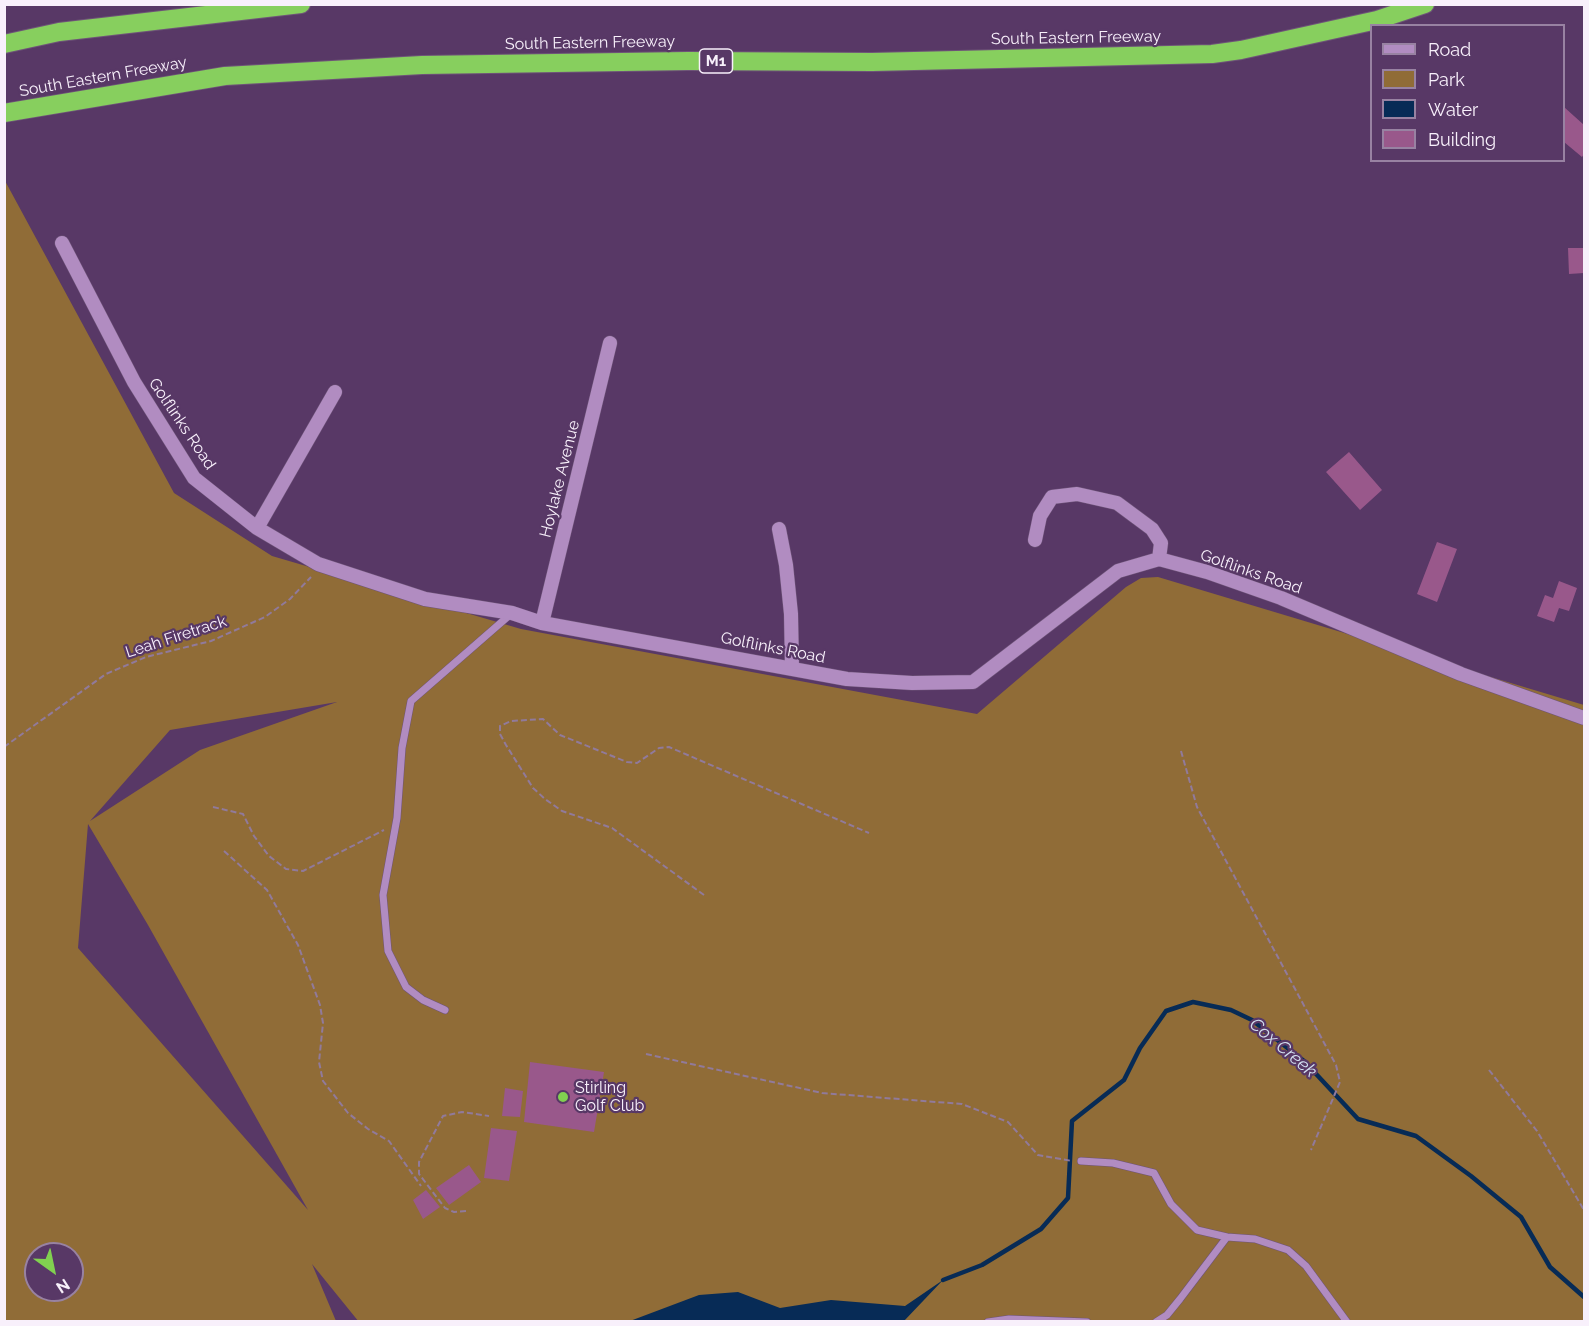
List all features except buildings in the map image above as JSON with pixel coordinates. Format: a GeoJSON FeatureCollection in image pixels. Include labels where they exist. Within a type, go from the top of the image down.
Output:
{"type":"FeatureCollection","features":[{"type":"Feature","properties":{"kind":"highway"},"geometry":{"type":"LineString","coordinates":[[4,44],[59,32],[301,4]]}},
{"type":"Feature","properties":{"kind":"highway","name":"South Eastern Freeway"},"geometry":{"type":"LineString","coordinates":[[4,113],[225,75],[399,67],[688,61],[872,62],[1212,54],[1377,20],[1425,4]]}},
{"type":"Feature","properties":{"kind":"street","name":"Golflinks Road"},"geometry":{"type":"LineString","coordinates":[[62,243],[134,382],[194,478],[257,528],[318,564],[425,599],[847,679],[912,683],[973,682],[1118,571],[1159,559],[1207,572],[1281,598],[1461,674],[1584,717]]}},
{"type":"Feature","properties":{"kind":"street","name":"Hoylake Avenue"},"geometry":{"type":"LineString","coordinates":[[542,623],[610,343]]}},
{"type":"Feature","properties":{"kind":"street"},"geometry":{"type":"LineString","coordinates":[[257,528],[335,392]]}},
{"type":"Feature","properties":{"kind":"street"},"geometry":{"type":"LineString","coordinates":[[1035,540],[1040,516],[1052,497],[1077,494],[1117,503],[1152,529],[1161,543],[1159,559]]}},
{"type":"Feature","properties":{"kind":"street"},"geometry":{"type":"LineString","coordinates":[[779,529],[790,604],[792,667]]}},
{"type":"Feature","properties":{"kind":"lane"},"geometry":{"type":"LineString","coordinates":[[445,1010],[423,1000],[406,987],[388,951],[383,895],[397,818],[402,748],[411,700],[512,614]]}},
{"type":"Feature","properties":{"kind":"lane"},"geometry":{"type":"LineString","coordinates":[[1081,1161],[1113,1163],[1154,1173],[1171,1204],[1197,1230],[1227,1237],[1255,1239],[1288,1250],[1306,1266],[1347,1322]]}},
{"type":"Feature","properties":{"kind":"lane"},"geometry":{"type":"LineString","coordinates":[[1156,1322],[1167,1315],[1227,1237]]}},
{"type":"Feature","properties":{"kind":"lane"},"geometry":{"type":"LineString","coordinates":[[988,1322],[1009,1319],[1087,1322]]}},
{"type":"Feature","properties":{"kind":"path","name":"Leah Firetrack"},"geometry":{"type":"LineString","coordinates":[[4,747],[106,674],[146,657],[211,641],[265,617],[290,599],[309,581],[318,564]]}},
{"type":"Feature","properties":{"kind":"path"},"geometry":{"type":"LineString","coordinates":[[704,895],[612,828],[562,811],[545,800],[533,788],[506,745],[500,734],[500,726],[511,721],[543,719],[560,735],[627,762],[637,763],[658,748],[669,747],[869,833]]}},
{"type":"Feature","properties":{"kind":"path"},"geometry":{"type":"LineString","coordinates":[[1181,751],[1197,807],[1336,1065],[1339,1085],[1311,1150]]}},
{"type":"Feature","properties":{"kind":"path"},"geometry":{"type":"LineString","coordinates":[[213,807],[243,814],[254,836],[269,855],[286,869],[303,872],[387,829]]}},
{"type":"Feature","properties":{"kind":"path"},"geometry":{"type":"LineString","coordinates":[[224,851],[267,890],[298,945],[321,1005],[323,1023],[319,1062],[323,1081],[348,1113],[368,1130],[389,1141],[421,1186]]}},
{"type":"Feature","properties":{"kind":"path"},"geometry":{"type":"LineString","coordinates":[[646,1054],[822,1093],[962,1104],[1008,1122],[1038,1155],[1061,1160]]}},
{"type":"Feature","properties":{"kind":"path"},"geometry":{"type":"LineString","coordinates":[[1489,1070],[1537,1131],[1584,1210]]}},
{"type":"Feature","properties":{"kind":"path"},"geometry":{"type":"LineString","coordinates":[[466,1211],[445,1208],[419,1174],[420,1162],[443,1116],[462,1112],[489,1116]]}},
{"type":"Feature","properties":{"kind":"green space","name":"Stirling Golf Club"},"geometry":{"type":"Polygon","coordinates":[[[4,179],[174,493],[272,556],[521,629],[977,714],[1126,587],[1141,578],[1158,577],[1584,705],[1584,1321],[359,1322],[312,1264],[336,1321],[5,1321],[4,179]],[[337,702],[170,730],[90,821],[200,750],[337,702]],[[88,824],[78,948],[308,1210],[148,925],[88,824]]]}},
{"type":"Feature","properties":{"kind":"water"},"geometry":{"type":"Polygon","coordinates":[[[943,1280],[904,1321],[630,1321],[699,1295],[738,1292],[780,1308],[831,1300],[905,1306],[943,1280]]]}},
{"type":"Feature","properties":{"kind":"waterway","name":"Cox Creek"},"geometry":{"type":"LineString","coordinates":[[943,1280],[982,1265],[1041,1229],[1068,1198],[1072,1121],[1124,1080],[1140,1048],[1166,1011],[1193,1002],[1231,1010],[1252,1020],[1304,1061],[1358,1119],[1416,1136],[1471,1176],[1521,1217],[1550,1267],[1584,1297]]}},
{"type":"Feature","properties":{"kind":"place","name":"Stirling Golf Club"},"geometry":{"type":"Point","coordinates":[563,1097]}}]}
